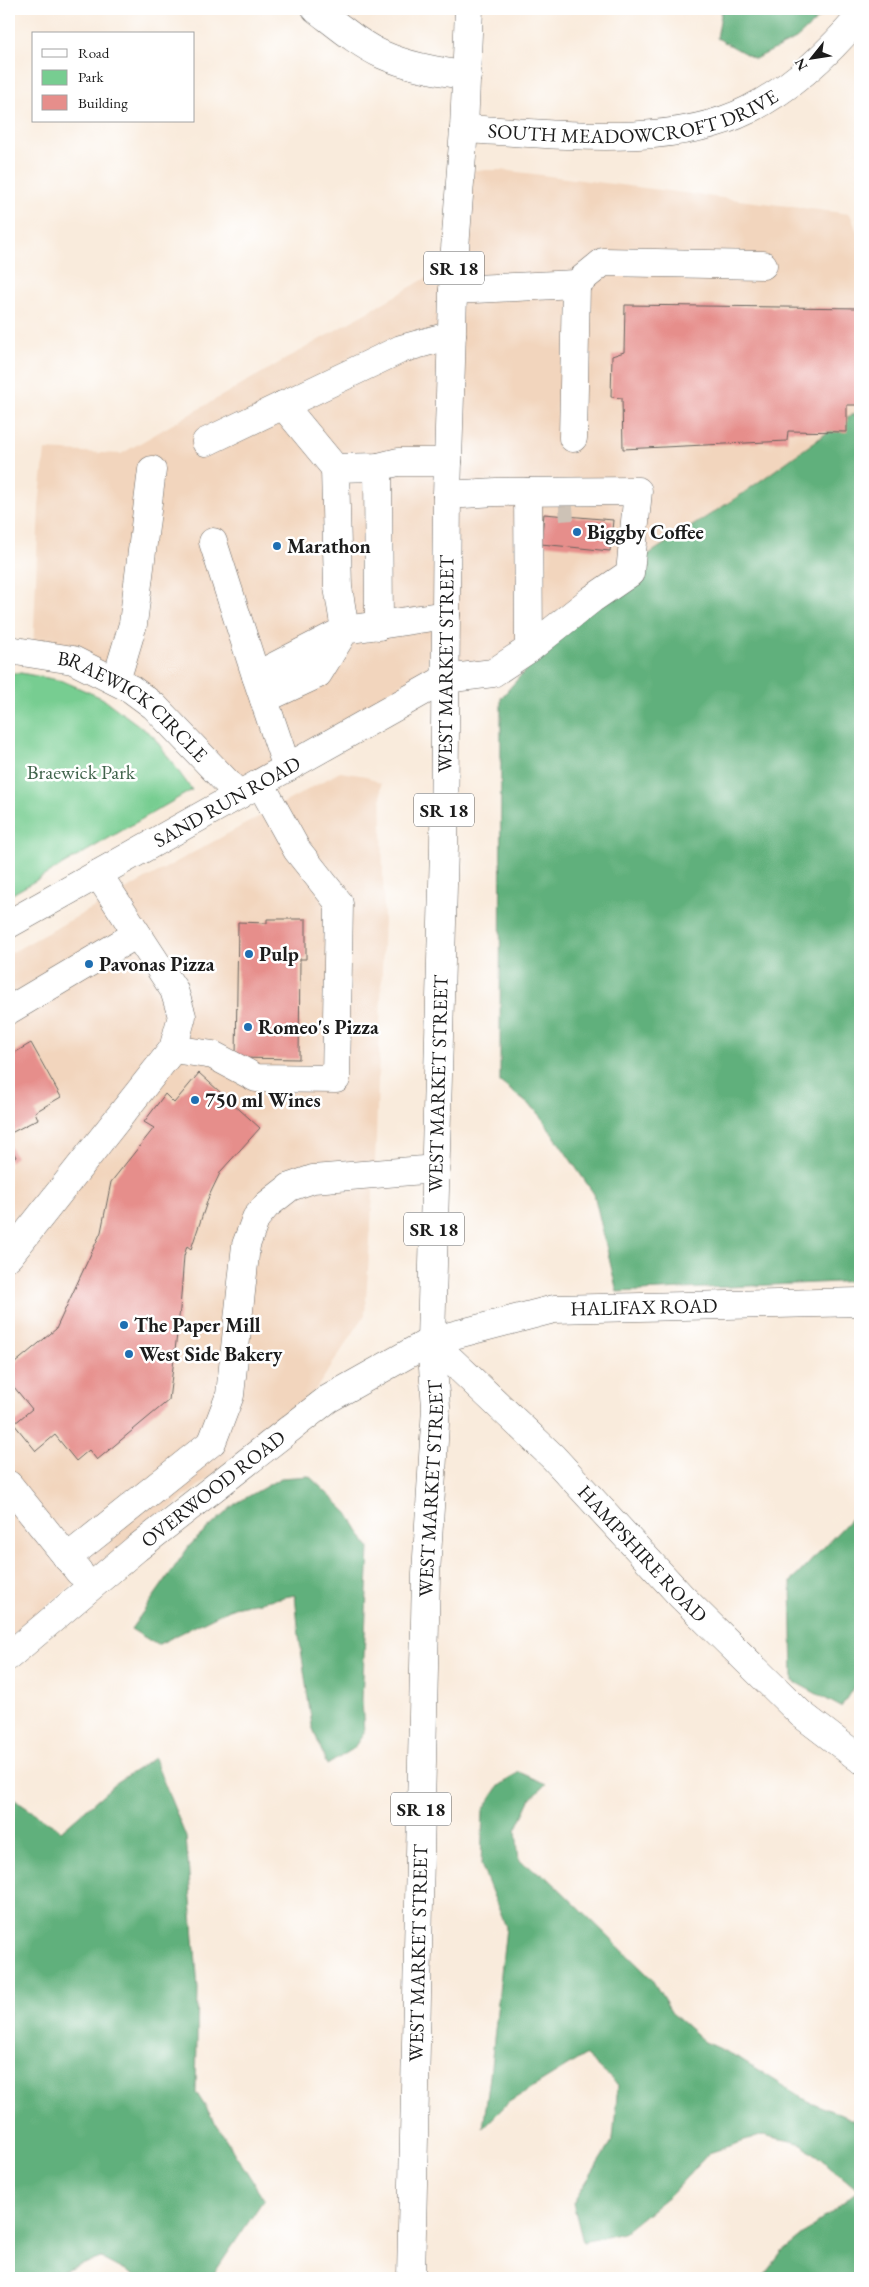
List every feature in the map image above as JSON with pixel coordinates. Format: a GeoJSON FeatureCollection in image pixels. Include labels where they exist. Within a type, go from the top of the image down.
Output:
{"type":"FeatureCollection","features":[{"type":"Feature","properties":{"kind":"street"},"geometry":{"type":"LineString","coordinates":[[316,9],[359,41],[383,55],[420,67],[467,76]]}},
{"type":"Feature","properties":{"kind":"street","name":"WEST MARKET STREET"},"geometry":{"type":"LineString","coordinates":[[411,2278],[426,1574],[436,1407],[431,1341],[436,1169],[447,495],[453,290],[464,129],[469,9]]}},
{"type":"Feature","properties":{"kind":"street","name":"SOUTH MEADOWCROFT DRIVE"},"geometry":{"type":"LineString","coordinates":[[464,129],[592,135],[670,133],[698,128],[749,110],[794,81],[835,46],[860,16]]}},
{"type":"Feature","properties":{"kind":"street"},"geometry":{"type":"LineString","coordinates":[[453,290],[576,284],[603,262],[763,265]]}},
{"type":"Feature","properties":{"kind":"street"},"geometry":{"type":"LineString","coordinates":[[574,438],[576,284]]}},
{"type":"Feature","properties":{"kind":"street"},"geometry":{"type":"LineString","coordinates":[[206,442],[401,350],[452,335]]}},
{"type":"Feature","properties":{"kind":"street"},"geometry":{"type":"LineString","coordinates":[[283,405],[335,468],[338,587],[345,630]]}},
{"type":"Feature","properties":{"kind":"street"},"geometry":{"type":"LineString","coordinates":[[335,468],[378,467],[398,462],[448,462]]}},
{"type":"Feature","properties":{"kind":"street"},"geometry":{"type":"LineString","coordinates":[[378,467],[379,626]]}},
{"type":"Feature","properties":{"kind":"street"},"geometry":{"type":"LineString","coordinates":[[116,681],[134,615],[152,470]]}},
{"type":"Feature","properties":{"kind":"street"},"geometry":{"type":"LineString","coordinates":[[445,679],[493,673],[529,649],[592,599],[630,573],[638,491],[528,499],[447,495]]}},
{"type":"Feature","properties":{"kind":"street"},"geometry":{"type":"LineString","coordinates":[[528,499],[566,507],[637,507]]}},
{"type":"Feature","properties":{"kind":"street"},"geometry":{"type":"LineString","coordinates":[[528,499],[529,649]]}},
{"type":"Feature","properties":{"kind":"street"},"geometry":{"type":"LineString","coordinates":[[212,542],[287,768]]}},
{"type":"Feature","properties":{"kind":"street"},"geometry":{"type":"LineString","coordinates":[[260,688],[345,630],[446,615]]}},
{"type":"Feature","properties":{"kind":"street","name":"BRAEWICK CIRCLE"},"geometry":{"type":"LineString","coordinates":[[9,650],[73,660],[131,689],[154,706],[249,789],[339,904],[336,1078],[256,1078],[213,1055],[173,1049]]}},
{"type":"Feature","properties":{"kind":"street","name":"SAND RUN ROAD"},"geometry":{"type":"LineString","coordinates":[[9,924],[445,679]]}},
{"type":"Feature","properties":{"kind":"street"},"geometry":{"type":"LineString","coordinates":[[9,1256],[173,1049],[182,1016],[174,990],[98,874]]}},
{"type":"Feature","properties":{"kind":"street"},"geometry":{"type":"LineString","coordinates":[[9,1010],[137,934]]}},
{"type":"Feature","properties":{"kind":"street"},"geometry":{"type":"LineString","coordinates":[[67,1558],[212,1442],[230,1394],[246,1245],[256,1218],[266,1204],[290,1187],[314,1179],[436,1169]]}},
{"type":"Feature","properties":{"kind":"street","name":"HALIFAX ROAD"},"geometry":{"type":"LineString","coordinates":[[431,1341],[554,1308],[860,1302]]}},
{"type":"Feature","properties":{"kind":"street","name":"OVERWOOD ROAD"},"geometry":{"type":"LineString","coordinates":[[9,1656],[137,1548],[328,1399],[431,1341]]}},
{"type":"Feature","properties":{"kind":"street","name":"HAMPSHIRE ROAD"},"geometry":{"type":"LineString","coordinates":[[431,1341],[553,1456],[681,1596],[801,1714],[860,1759]]}},
{"type":"Feature","properties":{"kind":"street"},"geometry":{"type":"LineString","coordinates":[[10,1490],[92,1586]]}},
{"type":"Feature","properties":{"kind":"shaded area"},"geometry":{"type":"Polygon","coordinates":[[[461,170],[502,170],[850,214],[860,239],[860,427],[529,649],[239,795],[154,706],[33,652],[39,506],[45,450],[121,454],[454,262],[461,170]]]}},
{"type":"Feature","properties":{"kind":"shaded area"},"geometry":{"type":"Polygon","coordinates":[[[340,772],[366,776],[381,784],[384,918],[375,1163],[365,1315],[310,1398],[22,1625],[9,1639],[9,954],[340,772]]]}},
{"type":"Feature","properties":{"kind":"green space"},"geometry":{"type":"Polygon","coordinates":[[[722,9],[829,9],[796,39],[755,59],[717,38],[722,9]]]}},
{"type":"Feature","properties":{"kind":"green space"},"geometry":{"type":"Polygon","coordinates":[[[860,409],[860,1281],[617,1292],[594,1194],[537,1111],[500,1082],[501,698],[529,666],[551,617],[742,494],[860,409]]]}},
{"type":"Feature","properties":{"kind":"green space","name":"Braewick Park"},"geometry":{"type":"Polygon","coordinates":[[[9,673],[21,673],[63,681],[102,698],[153,736],[192,790],[9,896],[9,673]]]}},
{"type":"Feature","properties":{"kind":"green space"},"geometry":{"type":"Polygon","coordinates":[[[309,1476],[348,1513],[369,1548],[362,1700],[364,1733],[353,1749],[327,1765],[312,1726],[295,1595],[234,1607],[157,1645],[131,1629],[190,1545],[235,1504],[281,1478],[309,1476]]]}},
{"type":"Feature","properties":{"kind":"green space"},"geometry":{"type":"Polygon","coordinates":[[[860,1509],[860,1677],[841,1707],[793,1681],[791,1582],[860,1509]]]}},
{"type":"Feature","properties":{"kind":"green space"},"geometry":{"type":"Polygon","coordinates":[[[154,1758],[186,1837],[198,1988],[196,2092],[264,2199],[211,2278],[138,2278],[100,2258],[45,2278],[9,2278],[9,1796],[61,1831],[116,1783],[154,1758]]]}},
{"type":"Feature","properties":{"kind":"green space"},"geometry":{"type":"Polygon","coordinates":[[[519,1772],[546,1784],[531,1798],[516,1830],[519,1861],[548,1878],[651,1978],[673,2014],[705,2042],[741,2059],[806,2100],[860,2123],[860,2278],[762,2278],[782,2252],[858,2190],[803,2144],[763,2135],[709,2153],[671,2194],[623,2233],[583,2242],[573,2203],[613,2139],[618,2085],[585,2055],[509,2102],[483,2128],[506,1927],[481,1865],[483,1810],[499,1786],[519,1772]]]}},
{"type":"Feature","properties":{"kind":"building"},"geometry":{"type":"Polygon","coordinates":[[[625,305],[860,308],[860,405],[847,405],[847,432],[788,431],[787,441],[623,449],[622,398],[611,397],[612,356],[624,352],[625,305]]]}},
{"type":"Feature","properties":{"kind":"building","name":"Biggby Coffee"},"geometry":{"type":"Polygon","coordinates":[[[544,514],[613,520],[610,551],[541,544],[544,514]]]}},
{"type":"Feature","properties":{"kind":"building"},"geometry":{"type":"Polygon","coordinates":[[[267,919],[306,919],[306,959],[300,959],[299,1059],[236,1058],[238,922],[267,923],[267,919]]]}},
{"type":"Feature","properties":{"kind":"building"},"geometry":{"type":"Polygon","coordinates":[[[31,1043],[61,1097],[35,1112],[38,1119],[9,1134],[9,1056],[31,1043]]]}},
{"type":"Feature","properties":{"kind":"building"},"geometry":{"type":"Polygon","coordinates":[[[199,1073],[260,1128],[221,1171],[209,1196],[191,1249],[187,1246],[184,1256],[180,1309],[169,1400],[97,1460],[89,1450],[76,1461],[55,1435],[36,1451],[14,1424],[32,1409],[9,1381],[9,1368],[56,1329],[101,1232],[111,1182],[154,1128],[144,1122],[165,1094],[174,1103],[199,1073]]]}},
{"type":"Feature","properties":{"kind":"building"},"geometry":{"type":"Polygon","coordinates":[[[9,1144],[16,1157],[9,1162],[9,1144]]]}},
{"type":"Feature","properties":{"kind":"tunnel"},"geometry":{"type":"LineString","coordinates":[[559,507],[573,506]]}},
{"type":"Feature","properties":{"kind":"place","name":"Biggby Coffee"},"geometry":{"type":"Point","coordinates":[577,532]}},
{"type":"Feature","properties":{"kind":"place","name":"Marathon"},"geometry":{"type":"Point","coordinates":[277,546]}},
{"type":"Feature","properties":{"kind":"place","name":"Pulp"},"geometry":{"type":"Point","coordinates":[249,954]}},
{"type":"Feature","properties":{"kind":"place","name":"Pavonas Pizza"},"geometry":{"type":"Point","coordinates":[89,964]}},
{"type":"Feature","properties":{"kind":"place","name":"Romeo's Pizza"},"geometry":{"type":"Point","coordinates":[248,1027]}},
{"type":"Feature","properties":{"kind":"place","name":"750 ml Wines"},"geometry":{"type":"Point","coordinates":[195,1100]}},
{"type":"Feature","properties":{"kind":"place","name":"The Paper Mill"},"geometry":{"type":"Point","coordinates":[124,1325]}},
{"type":"Feature","properties":{"kind":"place","name":"West Side Bakery"},"geometry":{"type":"Point","coordinates":[129,1354]}}]}
